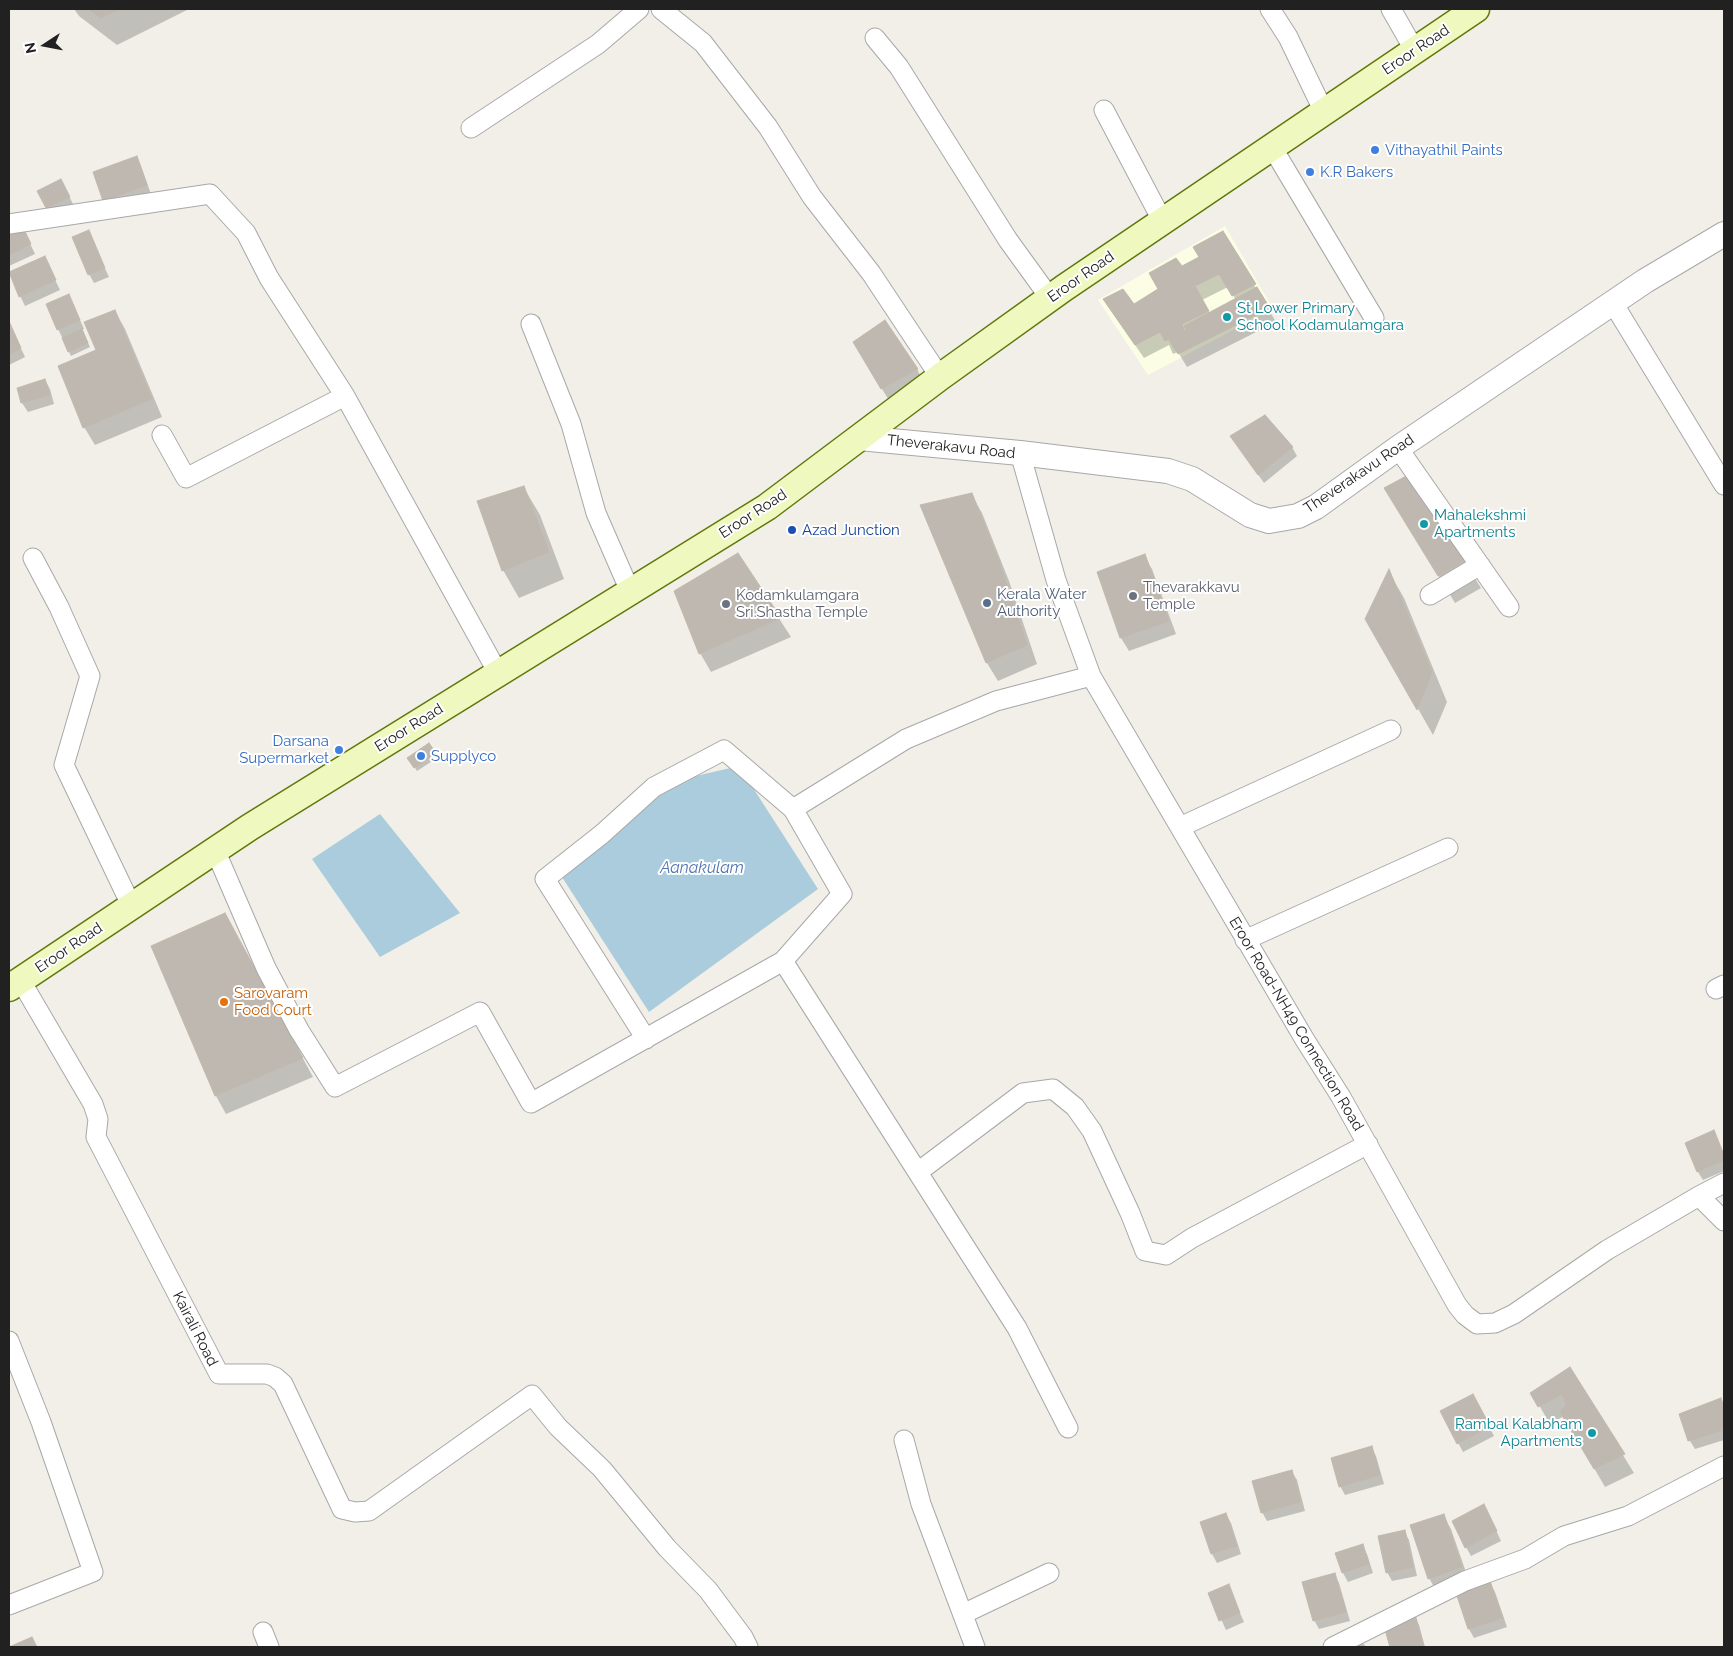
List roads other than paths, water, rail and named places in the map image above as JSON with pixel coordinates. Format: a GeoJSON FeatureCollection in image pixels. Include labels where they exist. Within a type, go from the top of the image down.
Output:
{"type":"FeatureCollection","features":[{"type":"Feature","properties":{"kind":"main road","name":"Eroor Road"},"geometry":{"type":"LineString","coordinates":[[15,984],[215,850],[767,507],[1050,298],[1476,9]]}},
{"type":"Feature","properties":{"kind":"street"},"geometry":{"type":"LineString","coordinates":[[471,128],[598,44],[639,9]]}},
{"type":"Feature","properties":{"kind":"street"},"geometry":{"type":"LineString","coordinates":[[661,9],[703,43],[768,127],[812,197],[871,273],[940,378]]}},
{"type":"Feature","properties":{"kind":"street"},"geometry":{"type":"LineString","coordinates":[[1270,9],[1288,37],[1324,112]]}},
{"type":"Feature","properties":{"kind":"street"},"geometry":{"type":"LineString","coordinates":[[1391,9],[1415,51]]}},
{"type":"Feature","properties":{"kind":"street"},"geometry":{"type":"LineString","coordinates":[[875,38],[899,67],[1008,240],[1050,298]]}},
{"type":"Feature","properties":{"kind":"street"},"geometry":{"type":"LineString","coordinates":[[1104,110],[1163,222]]}},
{"type":"Feature","properties":{"kind":"street"},"geometry":{"type":"LineString","coordinates":[[1272,147],[1374,318]]}},
{"type":"Feature","properties":{"kind":"street"},"geometry":{"type":"LineString","coordinates":[[9,224],[210,194],[246,234],[269,278],[345,396],[498,673]]}},
{"type":"Feature","properties":{"kind":"street","name":"Theverakavu Road"},"geometry":{"type":"LineString","coordinates":[[859,438],[1020,453],[1168,471],[1192,479],[1250,515],[1269,521],[1298,516],[1316,507],[1398,448],[1645,281],[1724,234]]}},
{"type":"Feature","properties":{"kind":"street"},"geometry":{"type":"LineString","coordinates":[[1613,303],[1724,485]]}},
{"type":"Feature","properties":{"kind":"street"},"geometry":{"type":"LineString","coordinates":[[531,324],[571,424],[596,513],[630,591]]}},
{"type":"Feature","properties":{"kind":"street"},"geometry":{"type":"LineString","coordinates":[[162,435],[186,478],[345,396]]}},
{"type":"Feature","properties":{"kind":"street"},"geometry":{"type":"LineString","coordinates":[[1398,448],[1510,607]]}},
{"type":"Feature","properties":{"kind":"street","name":"Eroor Road-NH49 Connection Road"},"geometry":{"type":"LineString","coordinates":[[1020,453],[1056,580],[1091,676],[1245,940],[1341,1097],[1457,1305],[1465,1315],[1477,1324],[1495,1323],[1514,1314],[1607,1250],[1724,1183]]}},
{"type":"Feature","properties":{"kind":"street"},"geometry":{"type":"LineString","coordinates":[[33,558],[59,607],[90,676],[64,764],[132,905]]}},
{"type":"Feature","properties":{"kind":"street"},"geometry":{"type":"LineString","coordinates":[[1430,595],[1480,566]]}},
{"type":"Feature","properties":{"kind":"street"},"geometry":{"type":"LineString","coordinates":[[793,809],[906,739],[996,702],[1091,676]]}},
{"type":"Feature","properties":{"kind":"street"},"geometry":{"type":"LineString","coordinates":[[1180,827],[1391,730]]}},
{"type":"Feature","properties":{"kind":"street"},"geometry":{"type":"LineString","coordinates":[[215,850],[266,968],[298,1030],[336,1086],[480,1012],[531,1103],[646,1040],[782,961],[842,894],[793,809],[724,750],[654,786],[602,834],[545,879],[646,1040]]}},
{"type":"Feature","properties":{"kind":"street"},"geometry":{"type":"LineString","coordinates":[[1245,940],[1448,848]]}},
{"type":"Feature","properties":{"kind":"street"},"geometry":{"type":"LineString","coordinates":[[782,961],[1017,1328],[1068,1428]]}},
{"type":"Feature","properties":{"kind":"street","name":"Kairali Road"},"geometry":{"type":"LineString","coordinates":[[15,984],[93,1104],[98,1119],[96,1138],[219,1374],[267,1374],[275,1377],[283,1384],[342,1509],[355,1512],[369,1511],[532,1396],[558,1427],[602,1469],[667,1548],[708,1590],[743,1637],[748,1647]]}},
{"type":"Feature","properties":{"kind":"street"},"geometry":{"type":"LineString","coordinates":[[918,1172],[1023,1093],[1053,1089],[1075,1106],[1092,1131],[1130,1213],[1145,1251],[1166,1255],[1192,1238],[1368,1144]]}},
{"type":"Feature","properties":{"kind":"street"},"geometry":{"type":"LineString","coordinates":[[1699,1196],[1724,1222]]}},
{"type":"Feature","properties":{"kind":"street"},"geometry":{"type":"LineString","coordinates":[[9,1341],[41,1422],[93,1572],[9,1605]]}},
{"type":"Feature","properties":{"kind":"street"},"geometry":{"type":"LineString","coordinates":[[904,1440],[921,1504],[975,1647]]}},
{"type":"Feature","properties":{"kind":"street"},"geometry":{"type":"LineString","coordinates":[[1333,1647],[1465,1581],[1525,1559],[1564,1536],[1628,1516],[1724,1466]]}},
{"type":"Feature","properties":{"kind":"street"},"geometry":{"type":"LineString","coordinates":[[963,1614],[1049,1573]]}},
{"type":"Feature","properties":{"kind":"water","name":"Aanakulam"},"geometry":{"type":"Polygon","coordinates":[[[739,766],[818,889],[649,1012],[560,874],[674,781],[739,766]]]}},
{"type":"Feature","properties":{"kind":"water"},"geometry":{"type":"Polygon","coordinates":[[[380,814],[460,913],[380,957],[312,859],[380,814]]]}},
{"type":"Feature","properties":{"kind":"place","name":"Vithayathil Paints"},"geometry":{"type":"Point","coordinates":[1375,150]}},
{"type":"Feature","properties":{"kind":"place","name":"K.R Bakers"},"geometry":{"type":"Point","coordinates":[1310,172]}},
{"type":"Feature","properties":{"kind":"place","name":"St Lower Primary School Kodamulamgara"},"geometry":{"type":"Point","coordinates":[1227,317]}},
{"type":"Feature","properties":{"kind":"place","name":"Mahalekshmi Apartments"},"geometry":{"type":"Point","coordinates":[1424,524]}},
{"type":"Feature","properties":{"kind":"place","name":"Azad Junction"},"geometry":{"type":"Point","coordinates":[792,530]}},
{"type":"Feature","properties":{"kind":"place","name":"Thevarakkavu Temple"},"geometry":{"type":"Point","coordinates":[1133,596]}},
{"type":"Feature","properties":{"kind":"place","name":"Kerala Water Authority"},"geometry":{"type":"Point","coordinates":[987,603]}},
{"type":"Feature","properties":{"kind":"place","name":"Kodamkulamgara Sri.Shastha Temple"},"geometry":{"type":"Point","coordinates":[726,604]}},
{"type":"Feature","properties":{"kind":"place","name":"Darsana Supermarket"},"geometry":{"type":"Point","coordinates":[339,750]}},
{"type":"Feature","properties":{"kind":"place","name":"Supplyco"},"geometry":{"type":"Point","coordinates":[421,756]}},
{"type":"Feature","properties":{"kind":"place","name":"Sarovaram Food Court"},"geometry":{"type":"Point","coordinates":[224,1002]}},
{"type":"Feature","properties":{"kind":"place","name":"Rambal Kalabham Apartments"},"geometry":{"type":"Point","coordinates":[1592,1433]}}]}
